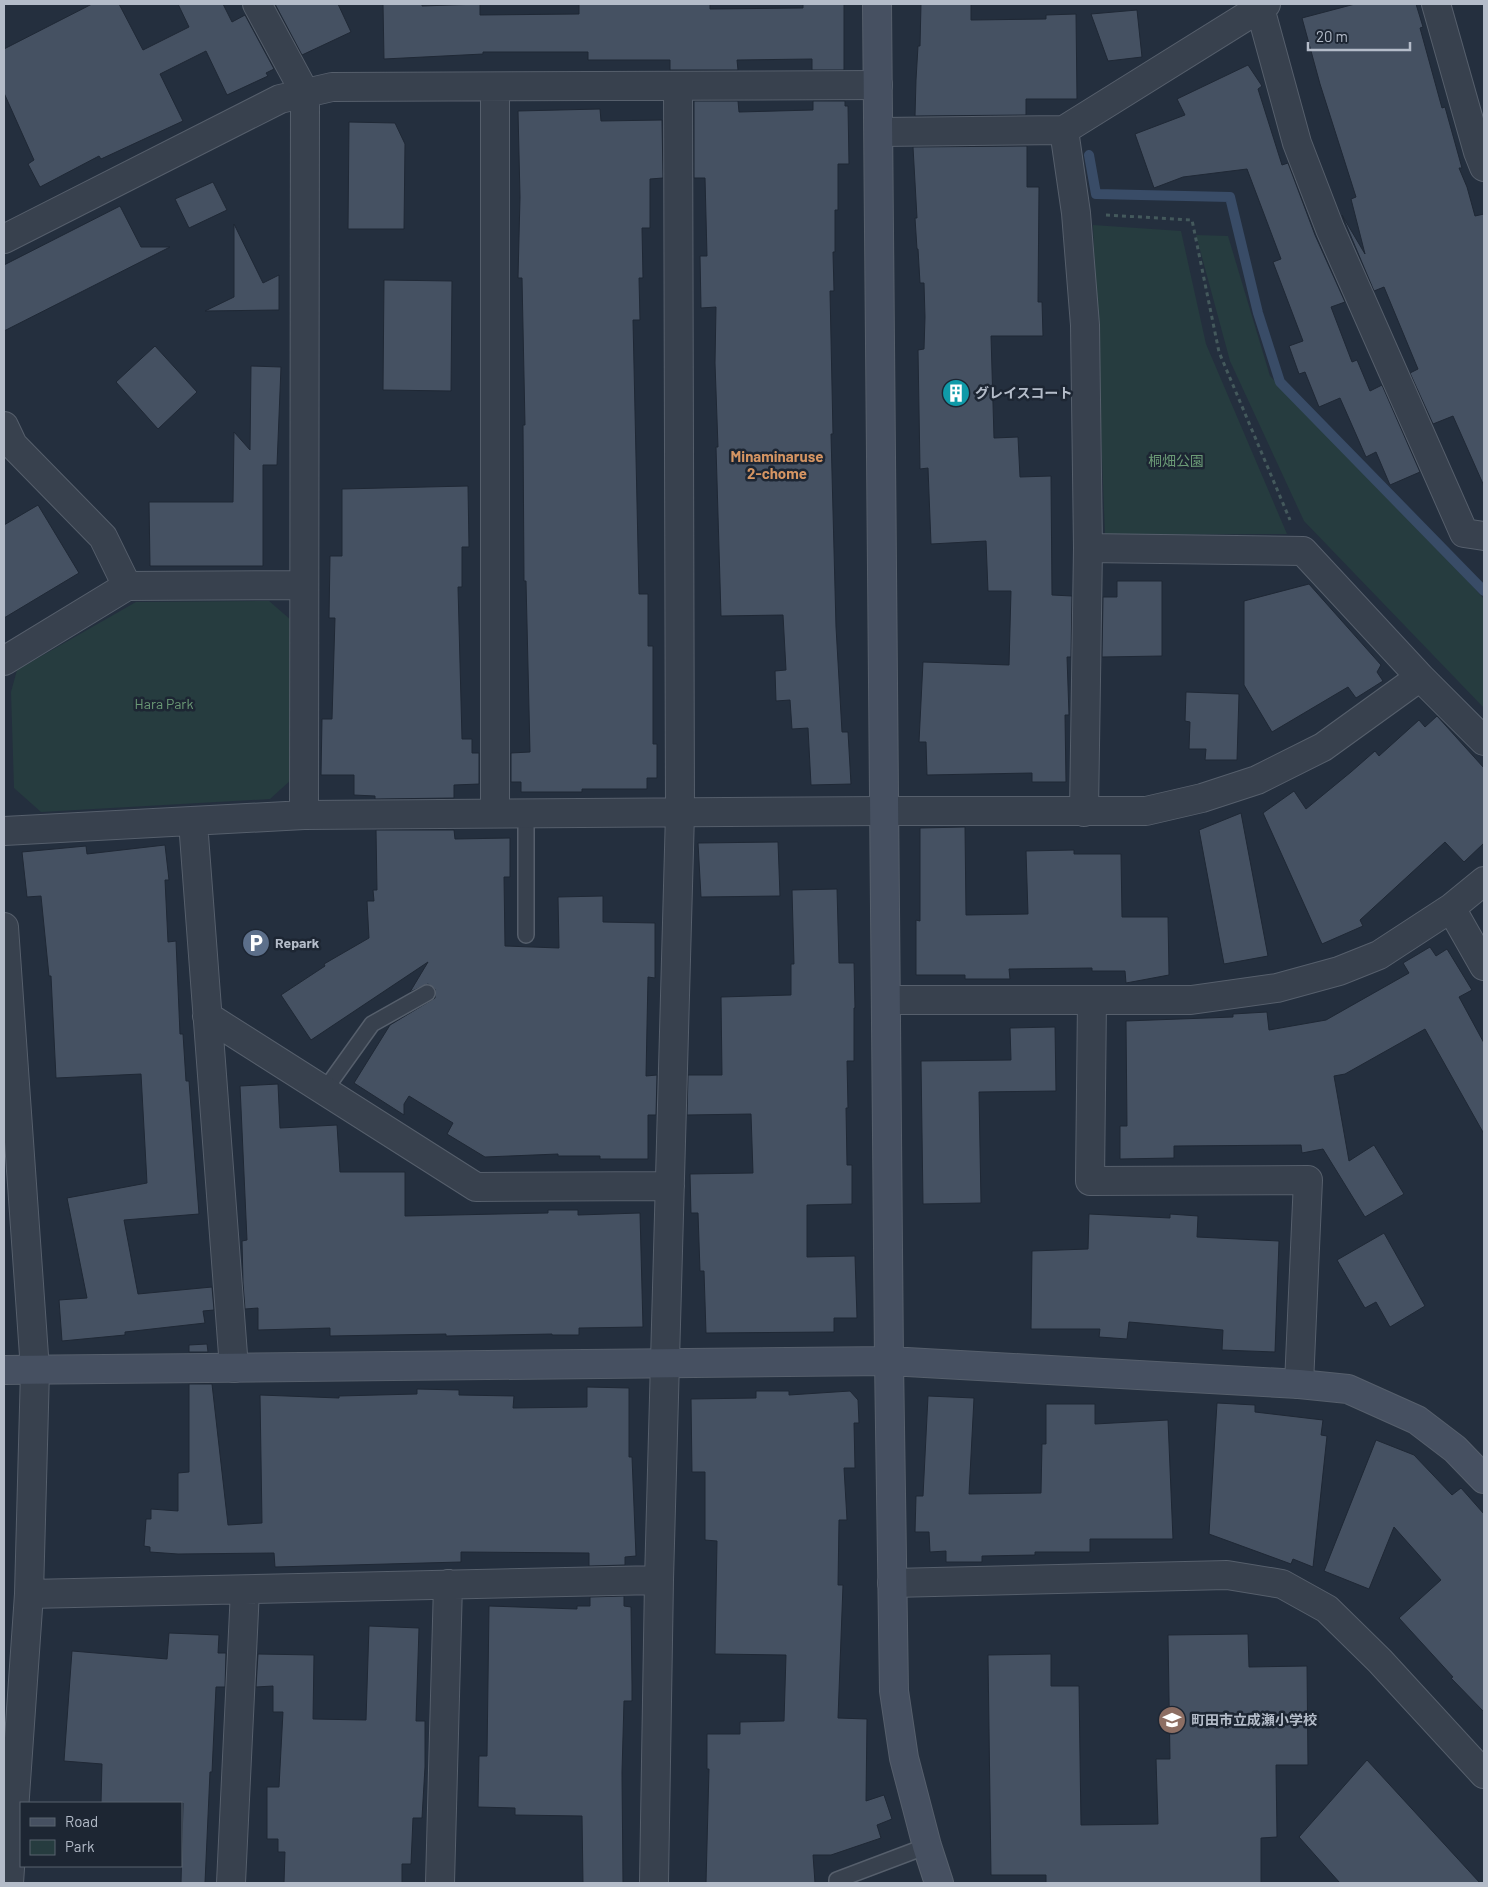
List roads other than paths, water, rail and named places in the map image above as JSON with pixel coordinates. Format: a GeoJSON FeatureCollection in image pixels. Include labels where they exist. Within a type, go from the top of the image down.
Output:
{"type":"FeatureCollection","features":[{"type":"Feature","properties":{"kind":"street"},"geometry":{"type":"LineString","coordinates":[[257,4],[304,93],[304,815]]}},
{"type":"Feature","properties":{"kind":"street"},"geometry":{"type":"LineString","coordinates":[[877,4],[889,1361],[894,1691],[904,1758],[927,1846],[939,1883]]}},
{"type":"Feature","properties":{"kind":"street"},"geometry":{"type":"LineString","coordinates":[[1436,4],[1478,152],[1484,167]]}},
{"type":"Feature","properties":{"kind":"street"},"geometry":{"type":"LineString","coordinates":[[879,132],[1064,130],[1263,6],[1297,143],[1330,229],[1464,533],[1484,536]]}},
{"type":"Feature","properties":{"kind":"street"},"geometry":{"type":"LineString","coordinates":[[4,238],[280,99],[332,87],[495,88],[878,85]]}},
{"type":"Feature","properties":{"kind":"street"},"geometry":{"type":"LineString","coordinates":[[654,1883],[659,1580],[680,813],[678,87]]}},
{"type":"Feature","properties":{"kind":"street"},"geometry":{"type":"LineString","coordinates":[[495,88],[495,813]]}},
{"type":"Feature","properties":{"kind":"street"},"geometry":{"type":"LineString","coordinates":[[1064,130],[1076,213],[1085,325],[1088,548],[1084,812]]}},
{"type":"Feature","properties":{"kind":"street"},"geometry":{"type":"LineString","coordinates":[[4,426],[14,445],[102,538],[127,586]]}},
{"type":"Feature","properties":{"kind":"street"},"geometry":{"type":"LineString","coordinates":[[1088,548],[1303,551],[1420,677],[1484,741]]}},
{"type":"Feature","properties":{"kind":"street"},"geometry":{"type":"LineString","coordinates":[[4,661],[127,586],[304,585]]}},
{"type":"Feature","properties":{"kind":"street"},"geometry":{"type":"LineString","coordinates":[[4,831],[304,815],[1146,811],[1202,798],[1257,780],[1323,747],[1420,677]]}},
{"type":"Feature","properties":{"kind":"street"},"geometry":{"type":"LineString","coordinates":[[193,822],[234,1368]]}},
{"type":"Feature","properties":{"kind":"street"},"geometry":{"type":"LineString","coordinates":[[887,1000],[1191,1000],[1277,988],[1339,971],[1379,955],[1451,908],[1484,881]]}},
{"type":"Feature","properties":{"kind":"street"},"geometry":{"type":"LineString","coordinates":[[1451,908],[1484,966]]}},
{"type":"Feature","properties":{"kind":"street"},"geometry":{"type":"LineString","coordinates":[[4,927],[35,1370],[29,1594],[8,1837],[9,1883]]}},
{"type":"Feature","properties":{"kind":"street"},"geometry":{"type":"LineString","coordinates":[[1092,1000],[1090,1181],[1308,1180],[1299,1384]]}},
{"type":"Feature","properties":{"kind":"street"},"geometry":{"type":"LineString","coordinates":[[207,1016],[476,1187],[670,1186]]}},
{"type":"Feature","properties":{"kind":"street"},"geometry":{"type":"LineString","coordinates":[[4,1370],[889,1361],[1299,1384],[1348,1390],[1417,1420],[1455,1449],[1484,1479]]}},
{"type":"Feature","properties":{"kind":"street"},"geometry":{"type":"LineString","coordinates":[[892,1583],[1227,1576],[1282,1584],[1327,1609],[1380,1661],[1484,1774]]}},
{"type":"Feature","properties":{"kind":"street"},"geometry":{"type":"LineString","coordinates":[[29,1594],[659,1580]]}},
{"type":"Feature","properties":{"kind":"street"},"geometry":{"type":"LineString","coordinates":[[440,1883],[448,1584]]}},
{"type":"Feature","properties":{"kind":"street"},"geometry":{"type":"LineString","coordinates":[[231,1883],[245,1590]]}},
{"type":"Feature","properties":{"kind":"lane"},"geometry":{"type":"LineString","coordinates":[[526,814],[526,935]]}},
{"type":"Feature","properties":{"kind":"lane"},"geometry":{"type":"LineString","coordinates":[[324,1091],[372,1024],[427,993]]}},
{"type":"Feature","properties":{"kind":"lane"},"geometry":{"type":"LineString","coordinates":[[836,1883],[836,1880],[927,1846]]}},
{"type":"Feature","properties":{"kind":"waterway"},"geometry":{"type":"LineString","coordinates":[[1089,155],[1096,194],[1230,197],[1258,313],[1280,382],[1484,591]]}},
{"type":"Feature","properties":{"kind":"place","name":"グレイスコート"},"geometry":{"type":"Point","coordinates":[956,393]}},
{"type":"Feature","properties":{"kind":"place","name":"Repark"},"geometry":{"type":"Point","coordinates":[256,943]}},
{"type":"Feature","properties":{"kind":"place","name":"町田市立成瀬小学校"},"geometry":{"type":"Point","coordinates":[1172,1720]}},
{"type":"Feature","properties":{"kind":"district","name":"Minaminaruse 2-chome"},"geometry":{"type":"Point","coordinates":[777,466]}},
{"type":"Feature","properties":{"kind":"park label","name":"桐畑公園"},"geometry":{"type":"Point","coordinates":[1176,461]}},
{"type":"Feature","properties":{"kind":"park label","name":"Hara Park"},"geometry":{"type":"Point","coordinates":[164,704]}}]}
